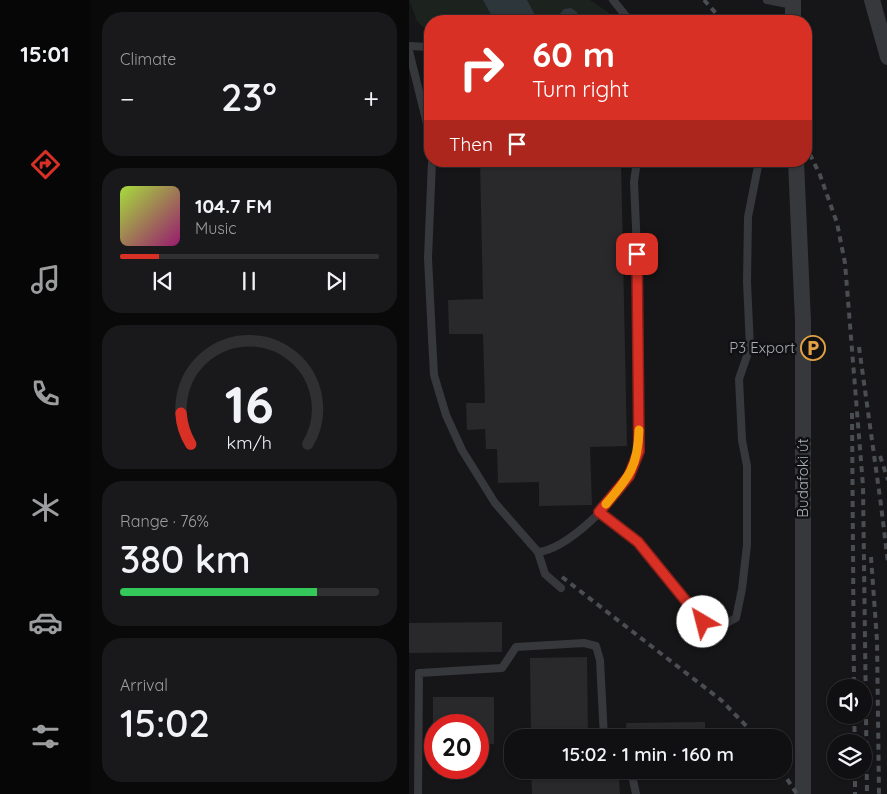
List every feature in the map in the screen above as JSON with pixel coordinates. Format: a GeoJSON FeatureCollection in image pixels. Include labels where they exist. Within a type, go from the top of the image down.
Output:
{"type":"FeatureCollection","features":[{"type":"Feature","properties":{"kind":"street"},"geometry":{"type":"LineString","coordinates":[[873,0],[887,57]]}},
{"type":"Feature","properties":{"kind":"street"},"geometry":{"type":"LineString","coordinates":[[793,2],[793,15]]}},
{"type":"Feature","properties":{"kind":"street","name":"Budafoki út"},"geometry":{"type":"LineString","coordinates":[[796,167],[803,322],[803,794]]}},
{"type":"Feature","properties":{"kind":"lane"},"geometry":{"type":"LineString","coordinates":[[613,0],[625,15]]}},
{"type":"Feature","properties":{"kind":"lane"},"geometry":{"type":"LineString","coordinates":[[767,0],[793,2]]}},
{"type":"Feature","properties":{"kind":"lane"},"geometry":{"type":"LineString","coordinates":[[409,46],[424,47]]}},
{"type":"Feature","properties":{"kind":"lane"},"geometry":{"type":"LineString","coordinates":[[409,51],[424,112]]}},
{"type":"Feature","properties":{"kind":"lane"},"geometry":{"type":"LineString","coordinates":[[431,167],[428,258],[434,375],[446,415],[462,450],[495,503],[538,552],[545,574],[561,588]]}},
{"type":"Feature","properties":{"kind":"lane"},"geometry":{"type":"LineString","coordinates":[[538,552],[547,551],[567,541],[599,512],[629,476],[639,451],[638,273],[634,182],[636,167]]}},
{"type":"Feature","properties":{"kind":"lane"},"geometry":{"type":"LineString","coordinates":[[599,512],[638,542],[703,622],[721,626],[736,618],[742,589],[747,545],[747,466],[742,440],[739,379],[750,347],[747,282],[748,217],[758,167]]}},
{"type":"Feature","properties":{"kind":"lane"},"geometry":{"type":"LineString","coordinates":[[418,794],[419,673],[502,668],[516,647],[584,643],[596,646],[600,660],[604,729]]}},
{"type":"Feature","properties":{"kind":"lane"},"geometry":{"type":"LineString","coordinates":[[633,779],[636,794]]}},
{"type":"Feature","properties":{"kind":"shaded area"},"geometry":{"type":"Polygon","coordinates":[[[409,0],[590,0],[610,15],[424,15],[424,28],[417,21],[409,0]]]}},
{"type":"Feature","properties":{"kind":"shaded area"},"geometry":{"type":"Polygon","coordinates":[[[483,0],[527,0],[535,15],[491,15],[483,0]]]}},
{"type":"Feature","properties":{"kind":"shaded area"},"geometry":{"type":"Polygon","coordinates":[[[571,8],[578,15],[559,15],[564,9],[571,8]]]}},
{"type":"Feature","properties":{"kind":"building"},"geometry":{"type":"Polygon","coordinates":[[[480,167],[621,167],[627,446],[590,447],[592,505],[539,506],[539,482],[498,483],[497,449],[486,449],[485,429],[467,430],[466,403],[485,403],[483,334],[449,334],[448,300],[483,299],[480,167]]]}},
{"type":"Feature","properties":{"kind":"building"},"geometry":{"type":"Polygon","coordinates":[[[502,622],[502,652],[409,653],[409,623],[502,622]]]}},
{"type":"Feature","properties":{"kind":"building"},"geometry":{"type":"Polygon","coordinates":[[[587,657],[588,729],[531,729],[530,658],[587,657]]]}},
{"type":"Feature","properties":{"kind":"building"},"geometry":{"type":"Polygon","coordinates":[[[433,697],[494,697],[494,744],[489,744],[489,714],[433,714],[433,697]]]}},
{"type":"Feature","properties":{"kind":"building"},"geometry":{"type":"Polygon","coordinates":[[[705,722],[705,729],[626,729],[626,723],[705,722]]]}},
{"type":"Feature","properties":{"kind":"building"},"geometry":{"type":"Polygon","coordinates":[[[531,779],[619,779],[620,794],[532,794],[531,779]]]}},
{"type":"Feature","properties":{"kind":"railway"},"geometry":{"type":"LineString","coordinates":[[704,0],[718,15]]}},
{"type":"Feature","properties":{"kind":"railway"},"geometry":{"type":"LineString","coordinates":[[812,158],[837,223],[845,263],[863,486],[867,794]]}},
{"type":"Feature","properties":{"kind":"railway"},"geometry":{"type":"LineString","coordinates":[[859,347],[888,563]]}},
{"type":"Feature","properties":{"kind":"railway"},"geometry":{"type":"LineString","coordinates":[[852,413],[854,679]]}},
{"type":"Feature","properties":{"kind":"railway"},"geometry":{"type":"LineString","coordinates":[[880,456],[888,480]]}},
{"type":"Feature","properties":{"kind":"railway"},"geometry":{"type":"LineString","coordinates":[[871,557],[877,640],[879,794]]}},
{"type":"Feature","properties":{"kind":"railway"},"geometry":{"type":"LineString","coordinates":[[562,577],[721,700],[749,729]]}},
{"type":"Feature","properties":{"kind":"railway"},"geometry":{"type":"LineString","coordinates":[[854,724],[855,734]]}},
{"type":"Feature","properties":{"kind":"railway"},"geometry":{"type":"LineString","coordinates":[[787,779],[797,794]]}},
{"type":"Feature","properties":{"kind":"railway"},"geometry":{"type":"LineString","coordinates":[[855,779],[855,794]]}},
{"type":"Feature","properties":{"kind":"slow traffic"},"geometry":{"type":"LineString","coordinates":[[606,504],[629,476],[639,451],[639,430]]}},
{"type":"Feature","properties":{"kind":"place","name":"P3 Export"},"geometry":{"type":"Point","coordinates":[813,348]}},
{"type":"Feature","properties":{"kind":"route"},"geometry":{"type":"LineString","coordinates":[[637,254],[639,451],[629,476],[599,512],[638,542],[680,591],[703,622]]}}]}
